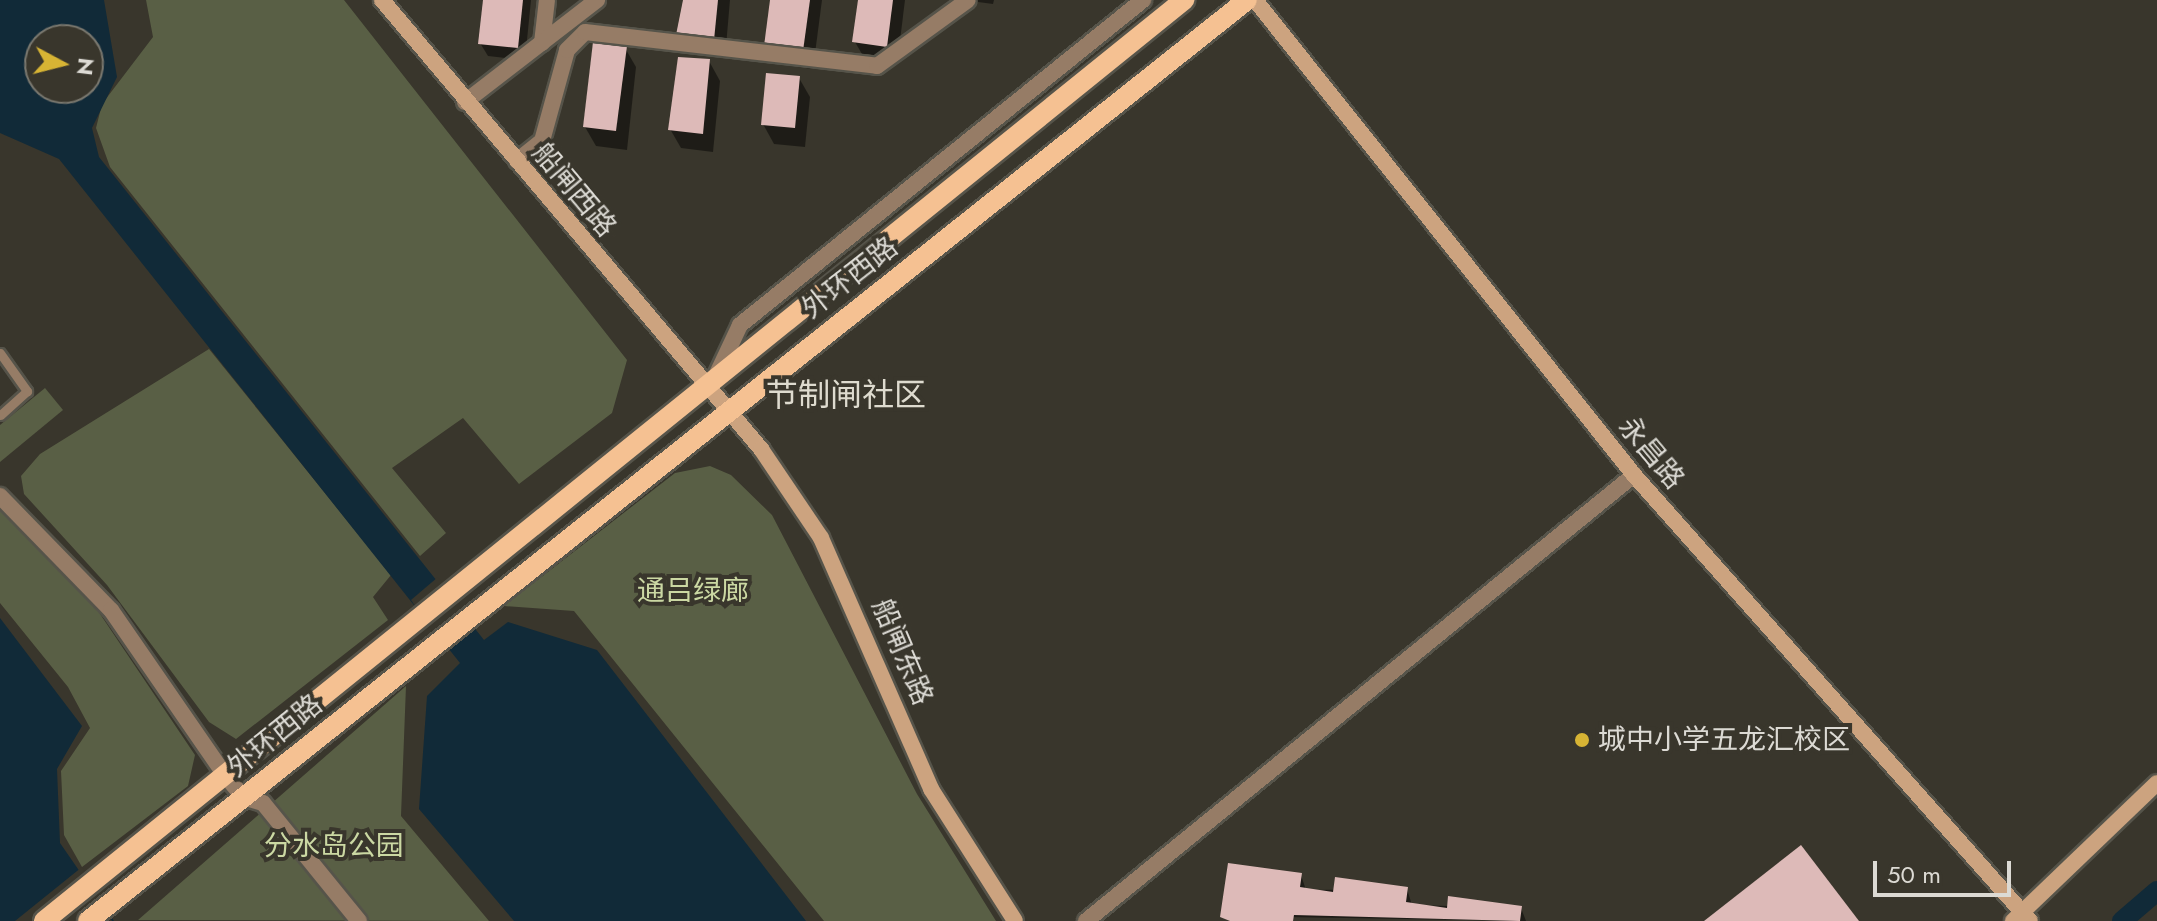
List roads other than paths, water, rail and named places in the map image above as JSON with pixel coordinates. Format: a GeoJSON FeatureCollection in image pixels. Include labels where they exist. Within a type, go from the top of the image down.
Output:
{"type":"FeatureCollection","features":[{"type":"Feature","properties":{"kind":"main road","name":"外环西路"},"geometry":{"type":"LineString","coordinates":[[44,921],[1184,0]]}},
{"type":"Feature","properties":{"kind":"main road","name":"外环西路"},"geometry":{"type":"LineString","coordinates":[[88,921],[488,599],[1247,0]]}},
{"type":"Feature","properties":{"kind":"street","name":"船闸西路"},"geometry":{"type":"LineString","coordinates":[[382,0],[465,102],[710,382],[728,411]]}},
{"type":"Feature","properties":{"kind":"street"},"geometry":{"type":"LineString","coordinates":[[542,43],[547,0]]}},
{"type":"Feature","properties":{"kind":"street"},"geometry":{"type":"LineString","coordinates":[[465,102],[597,0]]}},
{"type":"Feature","properties":{"kind":"street"},"geometry":{"type":"LineString","coordinates":[[517,161],[542,141],[567,50],[585,32],[877,66],[968,0]]}},
{"type":"Feature","properties":{"kind":"street"},"geometry":{"type":"LineString","coordinates":[[710,382],[740,325],[1143,0]]}},
{"type":"Feature","properties":{"kind":"street","name":"永昌路"},"geometry":{"type":"LineString","coordinates":[[1255,0],[1634,475],[2022,918]]}},
{"type":"Feature","properties":{"kind":"street","name":"船闸东路"},"geometry":{"type":"LineString","coordinates":[[728,411],[821,538],[931,789],[1015,921]]}},
{"type":"Feature","properties":{"kind":"street"},"geometry":{"type":"LineString","coordinates":[[1086,921],[1634,475]]}},
{"type":"Feature","properties":{"kind":"street"},"geometry":{"type":"LineString","coordinates":[[0,496],[111,610],[224,774],[243,797],[263,803],[359,921]]}},
{"type":"Feature","properties":{"kind":"street"},"geometry":{"type":"LineString","coordinates":[[2022,918],[2157,783]]}},
{"type":"Feature","properties":{"kind":"lane"},"geometry":{"type":"LineString","coordinates":[[0,353],[27,391],[0,415]]}},
{"type":"Feature","properties":{"kind":"water"},"geometry":{"type":"Polygon","coordinates":[[[0,0],[104,0],[117,77],[104,104],[104,24],[24,24],[24,104],[104,104],[92,128],[99,157],[484,640],[508,622],[597,650],[806,921],[514,921],[419,809],[427,696],[460,663],[59,159],[0,133],[0,0]]]}},
{"type":"Feature","properties":{"kind":"water"},"geometry":{"type":"Polygon","coordinates":[[[0,618],[82,726],[57,769],[60,843],[114,921],[0,921],[0,618]]]}},
{"type":"Feature","properties":{"kind":"waterway"},"geometry":{"type":"LineString","coordinates":[[2122,921],[2157,891]]}},
{"type":"Feature","properties":{"kind":"place","name":"城中小学五龙汇校区"},"geometry":{"type":"Point","coordinates":[1582,740]}},
{"type":"Feature","properties":{"kind":"district","name":"节制闸社区"},"geometry":{"type":"Point","coordinates":[846,395]}},
{"type":"Feature","properties":{"kind":"park label","name":"通吕绿廊"},"geometry":{"type":"Point","coordinates":[693,591]}},
{"type":"Feature","properties":{"kind":"park label","name":"分水岛公园"},"geometry":{"type":"Point","coordinates":[334,846]}}]}
